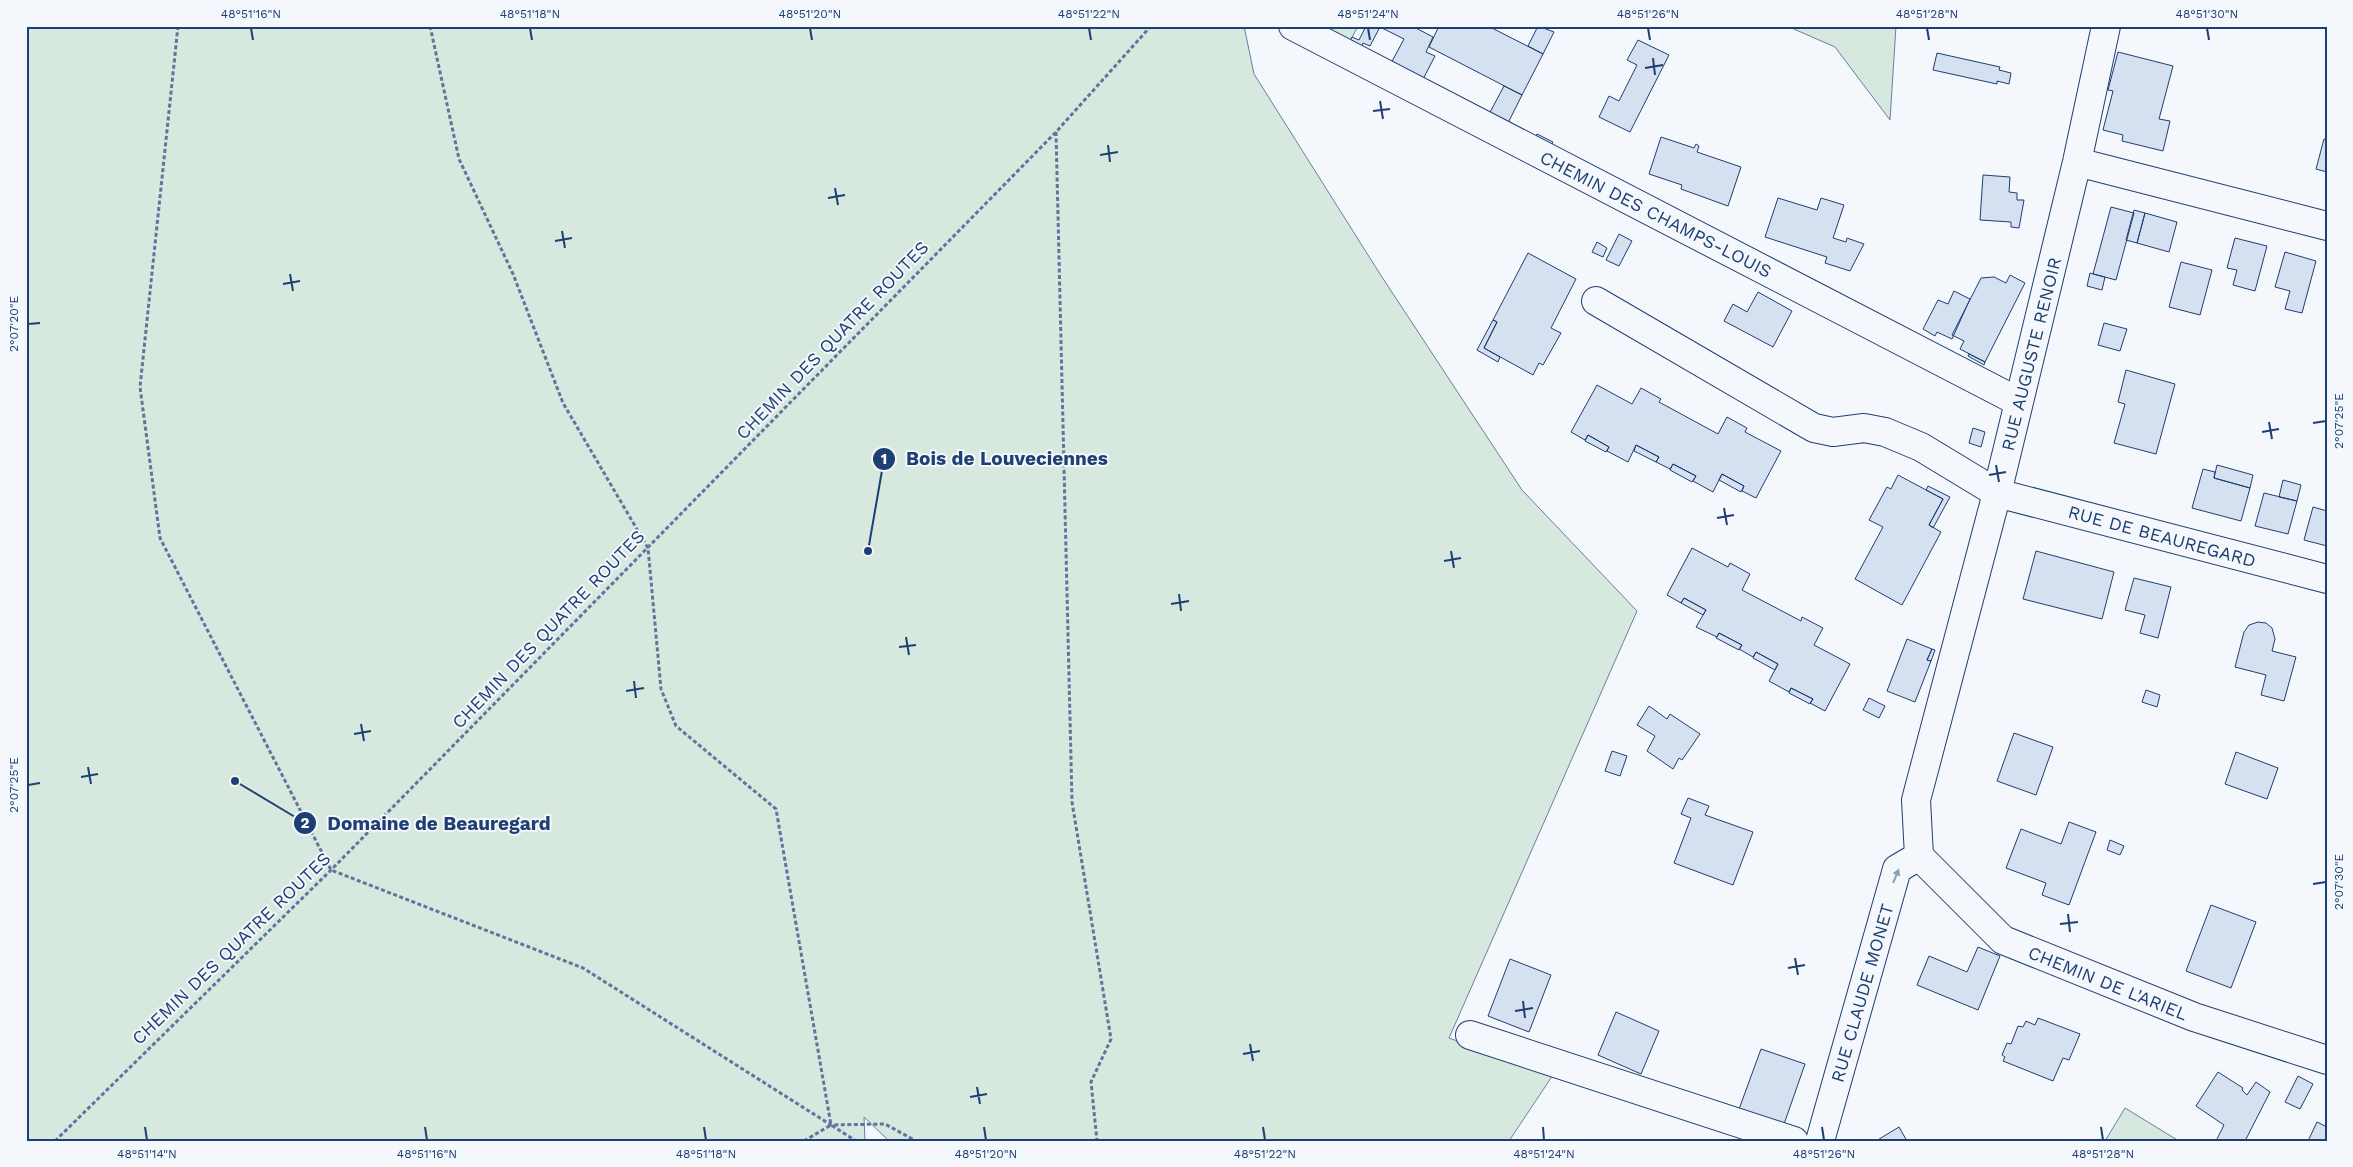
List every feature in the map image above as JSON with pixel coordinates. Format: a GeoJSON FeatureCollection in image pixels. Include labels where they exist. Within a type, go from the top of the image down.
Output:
{"type":"FeatureCollection","features":[{"type":"Feature","properties":{"kind":"street","name":"CHEMIN DES CHAMPS-LOUIS"},"geometry":{"type":"LineString","coordinates":[[1293,26],[2019,402]]}},
{"type":"Feature","properties":{"kind":"street","name":"RUE AUGUSTE RENOIR"},"geometry":{"type":"LineString","coordinates":[[1919,856],[1916,800],[1997,493],[2077,162],[2106,26]]}},
{"type":"Feature","properties":{"kind":"street"},"geometry":{"type":"LineString","coordinates":[[2077,162],[2327,226]]}},
{"type":"Feature","properties":{"kind":"street","name":"RUE DE BEAUREGARD"},"geometry":{"type":"LineString","coordinates":[[1596,301],[1814,428],[1834,432],[1864,428],[1885,432],[1921,447],[1997,493],[2327,578]]}},
{"type":"Feature","properties":{"kind":"street","name":"CHEMIN DE L'ARIEL"},"geometry":{"type":"LineString","coordinates":[[1919,856],[2003,940],[2194,1017],[2327,1060]]}},
{"type":"Feature","properties":{"kind":"street","name":"RUE CLAUDE MONET"},"geometry":{"type":"LineString","coordinates":[[1820,1141],[1897,869],[1919,856]]}},
{"type":"Feature","properties":{"kind":"street"},"geometry":{"type":"LineString","coordinates":[[1470,1035],[1794,1141]]}},
{"type":"Feature","properties":{"kind":"path"},"geometry":{"type":"LineString","coordinates":[[178,26],[140,387],[160,538],[331,870],[583,968],[856,1141]]}},
{"type":"Feature","properties":{"kind":"path"},"geometry":{"type":"LineString","coordinates":[[430,26],[459,160],[513,274],[563,403],[648,548],[661,689],[676,726],[776,809],[831,1125]]}},
{"type":"Feature","properties":{"kind":"path","name":"CHEMIN DES QUATRE ROUTES"},"geometry":{"type":"LineString","coordinates":[[55,1141],[331,870],[648,548],[1056,132],[1151,26]]}},
{"type":"Feature","properties":{"kind":"path"},"geometry":{"type":"LineString","coordinates":[[1056,132],[1072,802],[1111,1040],[1092,1082],[1097,1141]]}},
{"type":"Feature","properties":{"kind":"path"},"geometry":{"type":"LineString","coordinates":[[804,1141],[831,1125],[885,1124],[916,1141]]}},
{"type":"Feature","properties":{"kind":"path"},"geometry":{"type":"LineString","coordinates":[[26,1138],[29,1141]]}},
{"type":"Feature","properties":{"kind":"shaded area"},"geometry":{"type":"Polygon","coordinates":[[[26,26],[1244,26],[1254,74],[1380,274],[1522,490],[1637,611],[1449,1038],[1553,1075],[1509,1141],[889,1141],[864,1117],[865,1141],[26,1141],[26,26]]]}},
{"type":"Feature","properties":{"kind":"shaded area"},"geometry":{"type":"Polygon","coordinates":[[[1312,26],[1358,26],[1348,45],[1312,26]]]}},
{"type":"Feature","properties":{"kind":"shaded area"},"geometry":{"type":"Polygon","coordinates":[[[1787,26],[1896,26],[1890,120],[1835,47],[1787,26]]]}},
{"type":"Feature","properties":{"kind":"shaded area"},"geometry":{"type":"Polygon","coordinates":[[[2125,1108],[2179,1141],[2105,1141],[2125,1108]]]}},
{"type":"Feature","properties":{"kind":"building"},"geometry":{"type":"Polygon","coordinates":[[[1366,26],[1412,26],[1433,37],[1426,52],[1435,56],[1421,83],[1389,67],[1404,39],[1380,27],[1370,46],[1363,43],[1360,51],[1348,45],[1352,37],[1359,40],[1366,26]]]}},
{"type":"Feature","properties":{"kind":"building"},"geometry":{"type":"Polygon","coordinates":[[[1439,26],[1488,26],[1543,54],[1522,95],[1429,47],[1439,26]]]}},
{"type":"Feature","properties":{"kind":"building"},"geometry":{"type":"Polygon","coordinates":[[[1538,26],[1554,32],[1543,54],[1528,46],[1538,26]]]}},
{"type":"Feature","properties":{"kind":"building"},"geometry":{"type":"Polygon","coordinates":[[[1638,40],[1669,55],[1630,132],[1599,117],[1609,96],[1619,101],[1637,65],[1627,60],[1638,40]]]}},
{"type":"Feature","properties":{"kind":"building"},"geometry":{"type":"Polygon","coordinates":[[[2118,52],[2173,66],[2159,119],[2170,121],[2163,151],[2122,141],[2123,135],[2103,130],[2113,91],[2108,90],[2118,52]]]}},
{"type":"Feature","properties":{"kind":"building"},"geometry":{"type":"Polygon","coordinates":[[[1937,53],[2000,67],[1999,70],[2011,73],[2009,84],[1997,81],[1997,84],[1933,70],[1937,53]]]}},
{"type":"Feature","properties":{"kind":"building"},"geometry":{"type":"Polygon","coordinates":[[[1504,86],[1522,95],[1506,127],[1487,118],[1504,86]]]}},
{"type":"Feature","properties":{"kind":"building"},"geometry":{"type":"Polygon","coordinates":[[[1537,134],[1553,142],[1549,150],[1533,141],[1537,134]]]}},
{"type":"Feature","properties":{"kind":"building"},"geometry":{"type":"Polygon","coordinates":[[[1661,137],[1694,148],[1696,144],[1699,146],[1697,152],[1741,167],[1728,206],[1681,189],[1682,185],[1649,174],[1661,137]]]}},
{"type":"Feature","properties":{"kind":"building"},"geometry":{"type":"Polygon","coordinates":[[[2324,139],[2327,140],[2327,172],[2316,169],[2324,139]]]}},
{"type":"Feature","properties":{"kind":"building"},"geometry":{"type":"Polygon","coordinates":[[[1983,175],[2010,177],[2009,192],[2017,193],[2017,200],[2024,200],[2019,228],[2011,227],[2011,222],[1980,220],[1983,175]]]}},
{"type":"Feature","properties":{"kind":"building"},"geometry":{"type":"Polygon","coordinates":[[[1778,198],[1817,210],[1821,198],[1844,205],[1833,238],[1846,242],[1847,238],[1864,244],[1850,271],[1825,263],[1827,257],[1765,237],[1778,198]]]}},
{"type":"Feature","properties":{"kind":"building"},"geometry":{"type":"Polygon","coordinates":[[[2111,207],[2134,213],[2116,280],[2093,274],[2111,207]]]}},
{"type":"Feature","properties":{"kind":"building"},"geometry":{"type":"Polygon","coordinates":[[[2134,210],[2145,213],[2137,243],[2126,240],[2134,210]]]}},
{"type":"Feature","properties":{"kind":"building"},"geometry":{"type":"Polygon","coordinates":[[[2145,213],[2177,222],[2169,252],[2137,243],[2145,213]]]}},
{"type":"Feature","properties":{"kind":"building"},"geometry":{"type":"Polygon","coordinates":[[[1619,234],[1632,241],[1619,266],[1606,260],[1619,234]]]}},
{"type":"Feature","properties":{"kind":"building"},"geometry":{"type":"Polygon","coordinates":[[[2235,238],[2267,246],[2255,291],[2233,285],[2237,270],[2227,268],[2235,238]]]}},
{"type":"Feature","properties":{"kind":"building"},"geometry":{"type":"Polygon","coordinates":[[[1597,242],[1607,248],[1603,257],[1592,252],[1597,242]]]}},
{"type":"Feature","properties":{"kind":"building"},"geometry":{"type":"Polygon","coordinates":[[[2285,252],[2316,261],[2302,313],[2285,309],[2290,291],[2275,287],[2285,252]]]}},
{"type":"Feature","properties":{"kind":"building"},"geometry":{"type":"Polygon","coordinates":[[[1528,253],[1576,279],[1551,328],[1561,333],[1543,365],[1539,363],[1533,375],[1484,348],[1497,322],[1493,320],[1528,253]]]}},
{"type":"Feature","properties":{"kind":"building"},"geometry":{"type":"Polygon","coordinates":[[[2181,262],[2212,270],[2200,315],[2169,307],[2181,262]]]}},
{"type":"Feature","properties":{"kind":"building"},"geometry":{"type":"Polygon","coordinates":[[[2090,273],[2105,277],[2102,290],[2087,286],[2090,273]]]}},
{"type":"Feature","properties":{"kind":"building"},"geometry":{"type":"Polygon","coordinates":[[[2010,275],[2025,283],[1985,362],[1960,349],[1964,341],[1952,335],[1981,278],[1994,277],[2006,283],[2010,275]]]}},
{"type":"Feature","properties":{"kind":"building"},"geometry":{"type":"Polygon","coordinates":[[[1954,291],[1970,299],[1952,339],[1937,332],[1935,336],[1923,329],[1938,300],[1948,304],[1954,291]]]}},
{"type":"Feature","properties":{"kind":"building"},"geometry":{"type":"Polygon","coordinates":[[[1758,292],[1792,311],[1773,347],[1724,321],[1733,304],[1747,312],[1758,292]]]}},
{"type":"Feature","properties":{"kind":"building"},"geometry":{"type":"Polygon","coordinates":[[[1493,320],[1497,322],[1484,348],[1500,357],[1498,362],[1477,350],[1493,320]]]}},
{"type":"Feature","properties":{"kind":"building"},"geometry":{"type":"Polygon","coordinates":[[[2104,323],[2127,329],[2120,351],[2098,345],[2104,323]]]}},
{"type":"Feature","properties":{"kind":"building"},"geometry":{"type":"Polygon","coordinates":[[[1969,354],[1985,362],[1984,365],[1968,356],[1969,354]]]}},
{"type":"Feature","properties":{"kind":"building"},"geometry":{"type":"Polygon","coordinates":[[[2126,370],[2175,384],[2156,454],[2114,443],[2125,404],[2118,402],[2126,370]]]}},
{"type":"Feature","properties":{"kind":"building"},"geometry":{"type":"Polygon","coordinates":[[[1597,385],[1632,404],[1641,388],[1661,399],[1659,402],[1718,434],[1727,417],[1747,428],[1745,432],[1781,451],[1756,498],[1742,491],[1744,486],[1722,474],[1713,492],[1693,481],[1696,476],[1673,464],[1670,469],[1656,462],[1659,457],[1636,445],[1628,462],[1607,451],[1609,447],[1588,435],[1585,440],[1571,432],[1597,385]]]}},
{"type":"Feature","properties":{"kind":"building"},"geometry":{"type":"Polygon","coordinates":[[[1973,428],[1985,432],[1981,447],[1969,443],[1973,428]]]}},
{"type":"Feature","properties":{"kind":"building"},"geometry":{"type":"Polygon","coordinates":[[[1588,435],[1609,447],[1606,452],[1585,441],[1588,435]]]}},
{"type":"Feature","properties":{"kind":"building"},"geometry":{"type":"Polygon","coordinates":[[[1636,445],[1659,457],[1656,462],[1634,451],[1636,445]]]}},
{"type":"Feature","properties":{"kind":"building"},"geometry":{"type":"Polygon","coordinates":[[[1673,464],[1696,476],[1692,482],[1670,470],[1673,464]]]}},
{"type":"Feature","properties":{"kind":"building"},"geometry":{"type":"Polygon","coordinates":[[[2217,465],[2253,475],[2250,488],[2214,478],[2217,465]]]}},
{"type":"Feature","properties":{"kind":"building"},"geometry":{"type":"Polygon","coordinates":[[[2203,469],[2215,472],[2214,478],[2250,488],[2241,521],[2192,508],[2203,469]]]}},
{"type":"Feature","properties":{"kind":"building"},"geometry":{"type":"Polygon","coordinates":[[[1722,474],[1744,486],[1741,492],[1719,480],[1722,474]]]}},
{"type":"Feature","properties":{"kind":"building"},"geometry":{"type":"Polygon","coordinates":[[[1898,475],[1943,499],[1929,525],[1941,532],[1902,605],[1855,579],[1883,527],[1869,520],[1887,487],[1891,489],[1898,475]]]}},
{"type":"Feature","properties":{"kind":"building"},"geometry":{"type":"Polygon","coordinates":[[[2283,480],[2301,485],[2297,501],[2279,497],[2283,480]]]}},
{"type":"Feature","properties":{"kind":"building"},"geometry":{"type":"Polygon","coordinates":[[[1928,486],[1950,497],[1933,528],[1929,525],[1943,499],[1926,490],[1928,486]]]}},
{"type":"Feature","properties":{"kind":"building"},"geometry":{"type":"Polygon","coordinates":[[[2264,493],[2297,501],[2288,534],[2255,526],[2264,493]]]}},
{"type":"Feature","properties":{"kind":"building"},"geometry":{"type":"Polygon","coordinates":[[[2313,507],[2327,511],[2327,546],[2304,540],[2313,507]]]}},
{"type":"Feature","properties":{"kind":"building"},"geometry":{"type":"Polygon","coordinates":[[[1692,548],[1728,567],[1730,563],[1750,574],[1742,590],[1801,621],[1802,617],[1823,628],[1814,645],[1850,664],[1825,711],[1810,703],[1813,699],[1791,688],[1789,692],[1769,681],[1778,664],[1756,652],[1753,657],[1739,649],[1742,645],[1719,633],[1717,637],[1696,627],[1706,610],[1684,598],[1681,603],[1667,595],[1692,548]]]}},
{"type":"Feature","properties":{"kind":"building"},"geometry":{"type":"Polygon","coordinates":[[[2036,551],[2114,572],[2102,619],[2023,599],[2036,551]]]}},
{"type":"Feature","properties":{"kind":"building"},"geometry":{"type":"Polygon","coordinates":[[[2134,578],[2171,587],[2158,638],[2140,633],[2145,615],[2125,610],[2134,578]]]}},
{"type":"Feature","properties":{"kind":"building"},"geometry":{"type":"Polygon","coordinates":[[[1684,598],[1706,610],[1703,615],[1681,603],[1684,598]]]}},
{"type":"Feature","properties":{"kind":"building"},"geometry":{"type":"Polygon","coordinates":[[[2258,622],[2266,623],[2272,628],[2275,639],[2272,651],[2296,657],[2284,701],[2261,695],[2266,675],[2235,667],[2244,632],[2249,625],[2258,622]]]}},
{"type":"Feature","properties":{"kind":"building"},"geometry":{"type":"Polygon","coordinates":[[[1719,633],[1742,645],[1739,650],[1716,638],[1719,633]]]}},
{"type":"Feature","properties":{"kind":"building"},"geometry":{"type":"Polygon","coordinates":[[[1907,639],[1932,649],[1927,660],[1931,661],[1915,702],[1887,691],[1907,639]]]}},
{"type":"Feature","properties":{"kind":"building"},"geometry":{"type":"Polygon","coordinates":[[[1932,649],[1935,650],[1931,661],[1927,660],[1932,649]]]}},
{"type":"Feature","properties":{"kind":"building"},"geometry":{"type":"Polygon","coordinates":[[[1756,652],[1778,664],[1775,670],[1753,658],[1756,652]]]}},
{"type":"Feature","properties":{"kind":"building"},"geometry":{"type":"Polygon","coordinates":[[[1791,688],[1813,699],[1810,704],[1789,693],[1791,688]]]}},
{"type":"Feature","properties":{"kind":"building"},"geometry":{"type":"Polygon","coordinates":[[[2146,690],[2160,695],[2157,707],[2142,702],[2146,690]]]}},
{"type":"Feature","properties":{"kind":"building"},"geometry":{"type":"Polygon","coordinates":[[[1869,698],[1885,706],[1879,718],[1863,710],[1869,698]]]}},
{"type":"Feature","properties":{"kind":"building"},"geometry":{"type":"Polygon","coordinates":[[[1649,706],[1667,719],[1670,714],[1700,734],[1682,760],[1679,758],[1673,769],[1647,751],[1655,736],[1637,725],[1649,706]]]}},
{"type":"Feature","properties":{"kind":"building"},"geometry":{"type":"Polygon","coordinates":[[[2014,733],[2053,747],[2036,795],[1997,781],[2014,733]]]}},
{"type":"Feature","properties":{"kind":"building"},"geometry":{"type":"Polygon","coordinates":[[[1612,751],[1627,756],[1620,776],[1605,771],[1612,751]]]}},
{"type":"Feature","properties":{"kind":"building"},"geometry":{"type":"Polygon","coordinates":[[[2236,752],[2278,768],[2267,799],[2225,784],[2236,752]]]}},
{"type":"Feature","properties":{"kind":"building"},"geometry":{"type":"Polygon","coordinates":[[[1688,798],[1709,806],[1705,815],[1753,832],[1733,885],[1674,863],[1691,818],[1681,814],[1688,798]]]}},
{"type":"Feature","properties":{"kind":"building"},"geometry":{"type":"Polygon","coordinates":[[[2069,822],[2096,832],[2069,905],[2042,895],[2046,883],[2006,868],[2021,829],[2061,844],[2069,822]]]}},
{"type":"Feature","properties":{"kind":"building"},"geometry":{"type":"Polygon","coordinates":[[[2110,840],[2124,846],[2120,855],[2107,850],[2110,840]]]}},
{"type":"Feature","properties":{"kind":"building"},"geometry":{"type":"Polygon","coordinates":[[[2211,905],[2256,922],[2231,988],[2186,971],[2211,905]]]}},
{"type":"Feature","properties":{"kind":"building"},"geometry":{"type":"Polygon","coordinates":[[[1978,947],[2000,956],[1978,1010],[1917,985],[1929,956],[1967,972],[1978,947]]]}},
{"type":"Feature","properties":{"kind":"building"},"geometry":{"type":"Polygon","coordinates":[[[1510,959],[1551,975],[1529,1032],[1488,1016],[1510,959]]]}},
{"type":"Feature","properties":{"kind":"building"},"geometry":{"type":"Polygon","coordinates":[[[1616,1012],[1659,1031],[1641,1074],[1598,1055],[1616,1012]]]}},
{"type":"Feature","properties":{"kind":"building"},"geometry":{"type":"Polygon","coordinates":[[[2038,1018],[2080,1034],[2069,1060],[2063,1058],[2053,1081],[2003,1061],[2005,1057],[2002,1055],[2007,1043],[2011,1044],[2018,1026],[2023,1027],[2026,1021],[2035,1025],[2038,1018]]]}},
{"type":"Feature","properties":{"kind":"building"},"geometry":{"type":"Polygon","coordinates":[[[1761,1049],[1805,1064],[1783,1127],[1738,1112],[1761,1049]]]}},
{"type":"Feature","properties":{"kind":"building"},"geometry":{"type":"Polygon","coordinates":[[[2218,1072],[2243,1088],[2242,1090],[2247,1095],[2256,1082],[2270,1092],[2245,1141],[2216,1141],[2224,1125],[2196,1106],[2218,1072]]]}},
{"type":"Feature","properties":{"kind":"building"},"geometry":{"type":"Polygon","coordinates":[[[2298,1076],[2313,1084],[2300,1109],[2285,1102],[2298,1076]]]}},
{"type":"Feature","properties":{"kind":"building"},"geometry":{"type":"Polygon","coordinates":[[[2317,1122],[2327,1127],[2327,1141],[2308,1141],[2317,1122]]]}},
{"type":"Feature","properties":{"kind":"building"},"geometry":{"type":"Polygon","coordinates":[[[1899,1127],[1907,1141],[1876,1141],[1899,1127]]]}},
{"type":"Feature","properties":{"kind":"place","name":"Bois de Louveciennes"},"geometry":{"type":"Point","coordinates":[868,551]}},
{"type":"Feature","properties":{"kind":"place","name":"Domaine de Beauregard"},"geometry":{"type":"Point","coordinates":[235,781]}}]}
